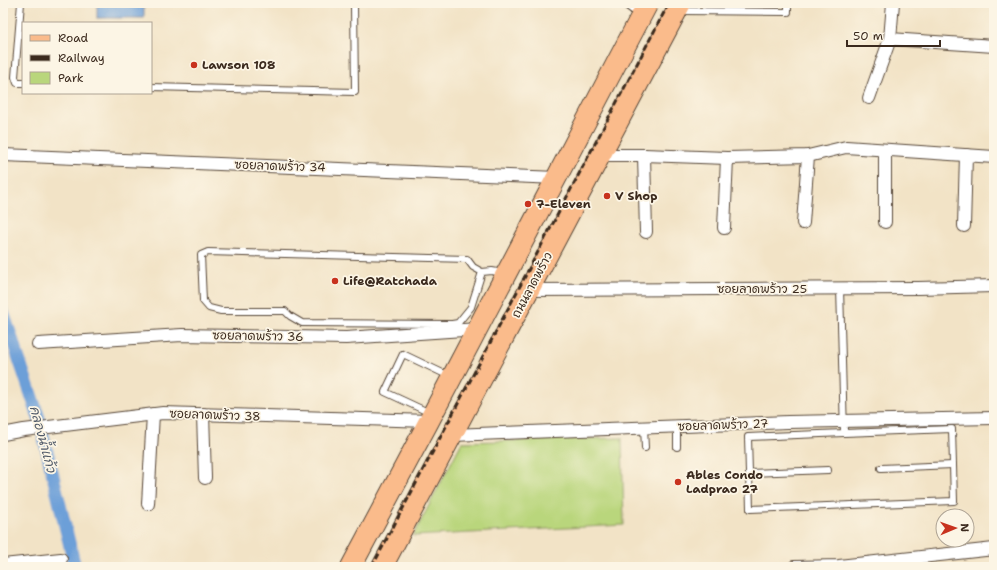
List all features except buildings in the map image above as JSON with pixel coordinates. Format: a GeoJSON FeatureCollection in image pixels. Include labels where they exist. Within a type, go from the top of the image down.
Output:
{"type":"FeatureCollection","features":[{"type":"Feature","properties":{"kind":"main road"},"geometry":{"type":"LineString","coordinates":[[351,567],[557,178],[639,7]]}},
{"type":"Feature","properties":{"kind":"main road","name":"ถนนลาดพร้าว"},"geometry":{"type":"LineString","coordinates":[[382,567],[679,7]]}},
{"type":"Feature","properties":{"kind":"street"},"geometry":{"type":"LineString","coordinates":[[869,98],[890,40],[893,3]]}},
{"type":"Feature","properties":{"kind":"street"},"geometry":{"type":"LineString","coordinates":[[890,40],[994,46]]}},
{"type":"Feature","properties":{"kind":"street"},"geometry":{"type":"LineString","coordinates":[[601,155],[727,158],[808,156],[846,147],[994,157]]}},
{"type":"Feature","properties":{"kind":"street"},"geometry":{"type":"LineString","coordinates":[[885,150],[885,222]]}},
{"type":"Feature","properties":{"kind":"street","name":"ซอยลาดพร้าว 34"},"geometry":{"type":"LineString","coordinates":[[3,155],[557,178]]}},
{"type":"Feature","properties":{"kind":"street"},"geometry":{"type":"LineString","coordinates":[[644,155],[646,232]]}},
{"type":"Feature","properties":{"kind":"street"},"geometry":{"type":"LineString","coordinates":[[964,226],[966,155]]}},
{"type":"Feature","properties":{"kind":"street"},"geometry":{"type":"LineString","coordinates":[[803,223],[808,156]]}},
{"type":"Feature","properties":{"kind":"street"},"geometry":{"type":"LineString","coordinates":[[724,228],[727,158]]}},
{"type":"Feature","properties":{"kind":"street","name":"ซอยลาดพร้าว 25"},"geometry":{"type":"LineString","coordinates":[[530,290],[918,288],[994,286]]}},
{"type":"Feature","properties":{"kind":"street","name":"ซอยลาดพร้าว 36"},"geometry":{"type":"LineString","coordinates":[[38,344],[182,335],[346,338],[478,329]]}},
{"type":"Feature","properties":{"kind":"street","name":"ซอยลาดพร้าว 38"},"geometry":{"type":"LineString","coordinates":[[3,434],[54,426],[163,413],[431,418]]}},
{"type":"Feature","properties":{"kind":"street"},"geometry":{"type":"LineString","coordinates":[[148,504],[153,414]]}},
{"type":"Feature","properties":{"kind":"street"},"geometry":{"type":"LineString","coordinates":[[204,414],[205,478]]}},
{"type":"Feature","properties":{"kind":"street","name":"ซอยลาดพร้าว 27"},"geometry":{"type":"LineString","coordinates":[[452,435],[677,426],[844,427],[994,418]]}},
{"type":"Feature","properties":{"kind":"street"},"geometry":{"type":"LineString","coordinates":[[794,567],[838,566],[994,549]]}},
{"type":"Feature","properties":{"kind":"street"},"geometry":{"type":"LineString","coordinates":[[6,565],[61,559]]}},
{"type":"Feature","properties":{"kind":"lane"},"geometry":{"type":"LineString","coordinates":[[21,3],[15,77],[17,83],[22,83]]}},
{"type":"Feature","properties":{"kind":"lane"},"geometry":{"type":"LineString","coordinates":[[152,87],[355,92],[354,3]]}},
{"type":"Feature","properties":{"kind":"lane"},"geometry":{"type":"LineString","coordinates":[[679,7],[788,12],[788,3]]}},
{"type":"Feature","properties":{"kind":"lane"},"geometry":{"type":"LineString","coordinates":[[482,272],[471,307],[458,323],[302,323],[290,316],[285,311],[221,311],[209,308],[203,301],[201,255],[208,252],[467,259],[473,268],[482,272],[492,271],[507,274]]}},
{"type":"Feature","properties":{"kind":"lane"},"geometry":{"type":"LineString","coordinates":[[840,288],[844,427]]}},
{"type":"Feature","properties":{"kind":"lane"},"geometry":{"type":"LineString","coordinates":[[431,418],[385,392],[403,354],[452,378]]}},
{"type":"Feature","properties":{"kind":"lane"},"geometry":{"type":"LineString","coordinates":[[677,426],[677,447]]}},
{"type":"Feature","properties":{"kind":"lane"},"geometry":{"type":"LineString","coordinates":[[844,427],[952,430],[954,501],[750,509],[748,437],[844,427]]}},
{"type":"Feature","properties":{"kind":"lane"},"geometry":{"type":"LineString","coordinates":[[644,428],[645,448]]}},
{"type":"Feature","properties":{"kind":"lane"},"geometry":{"type":"LineString","coordinates":[[881,468],[953,465]]}},
{"type":"Feature","properties":{"kind":"lane"},"geometry":{"type":"LineString","coordinates":[[749,473],[828,470]]}},
{"type":"Feature","properties":{"kind":"green space"},"geometry":{"type":"Polygon","coordinates":[[[622,438],[624,525],[413,536],[462,442],[622,438]]]}},
{"type":"Feature","properties":{"kind":"water"},"geometry":{"type":"Polygon","coordinates":[[[97,3],[144,3],[144,18],[97,18],[97,3]]]}},
{"type":"Feature","properties":{"kind":"waterway","name":"คลองน้ำแก้ว"},"geometry":{"type":"LineString","coordinates":[[3,312],[39,418],[75,567]]}},
{"type":"Feature","properties":{"kind":"railway"},"geometry":{"type":"LineString","coordinates":[[372,567],[669,3]]}},
{"type":"Feature","properties":{"kind":"place","name":"Lawson 108"},"geometry":{"type":"Point","coordinates":[194,65]}},
{"type":"Feature","properties":{"kind":"place","name":"V Shop"},"geometry":{"type":"Point","coordinates":[607,196]}},
{"type":"Feature","properties":{"kind":"place","name":"7-Eleven"},"geometry":{"type":"Point","coordinates":[528,204]}},
{"type":"Feature","properties":{"kind":"place","name":"Life@Ratchada"},"geometry":{"type":"Point","coordinates":[335,281]}},
{"type":"Feature","properties":{"kind":"place","name":"Ables Condo Ladprao 27"},"geometry":{"type":"Point","coordinates":[678,482]}}]}
